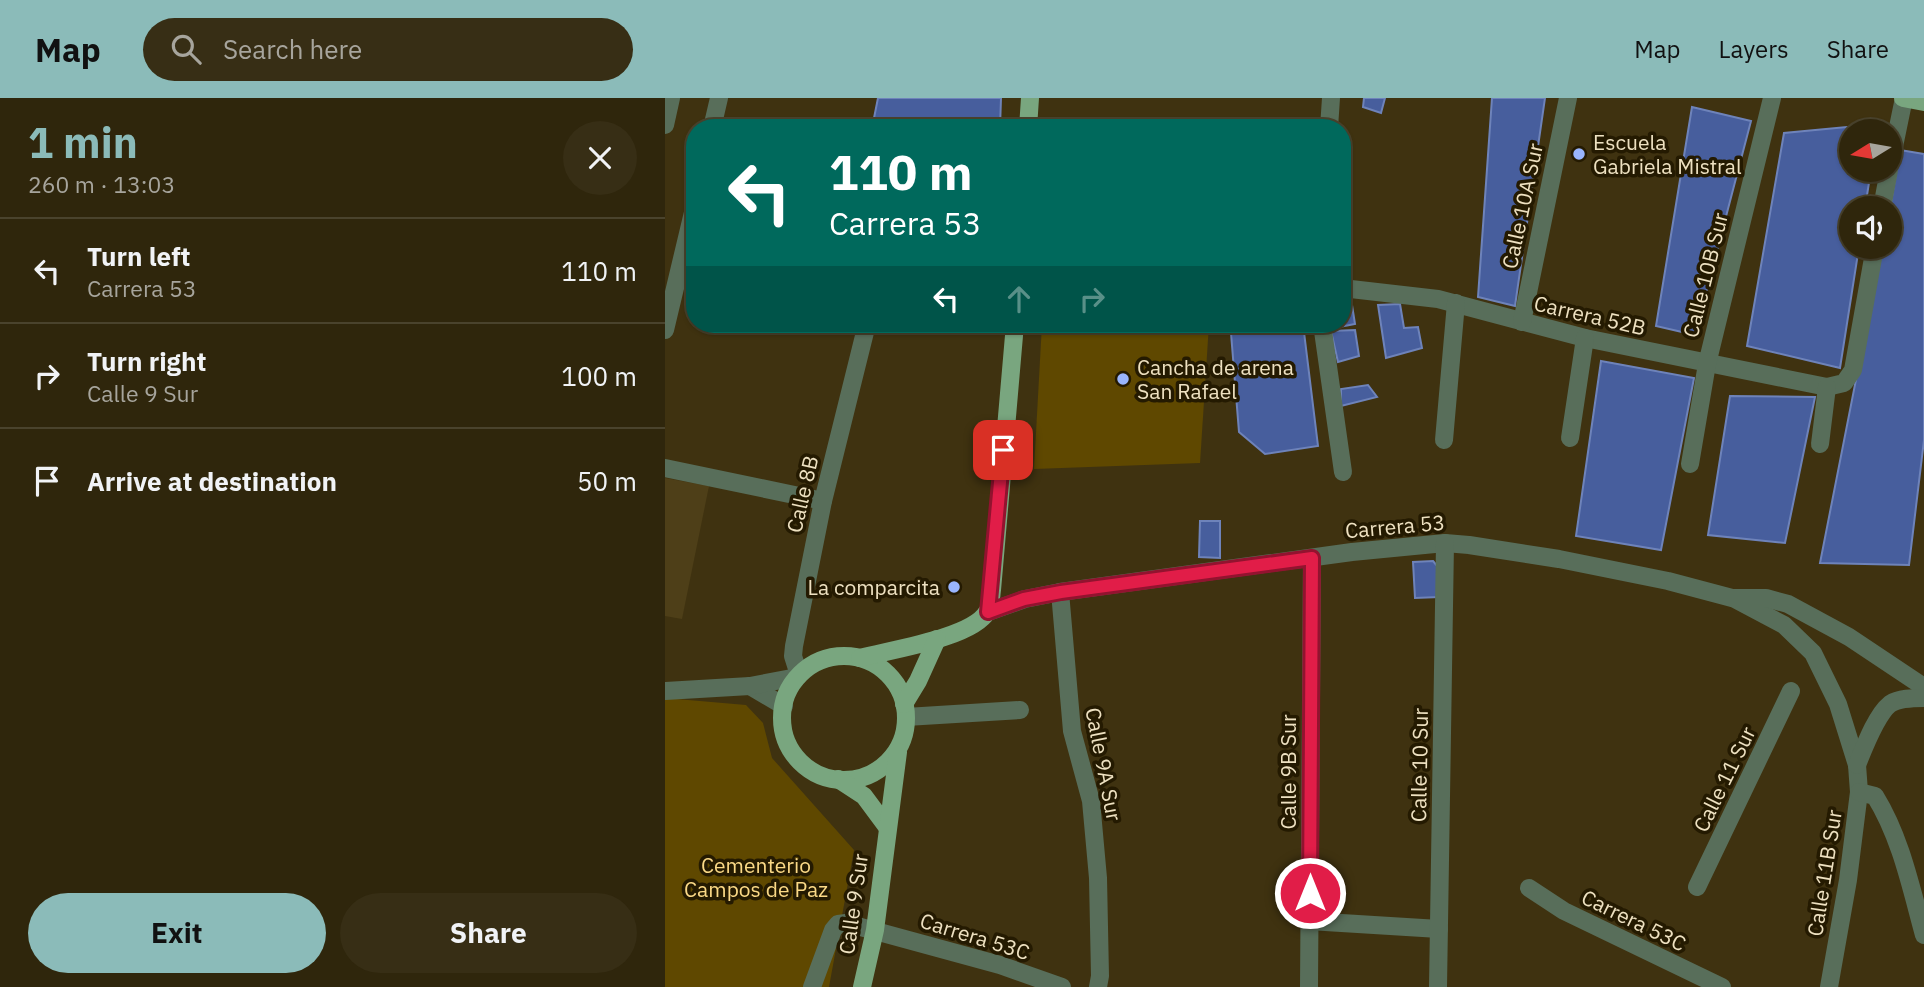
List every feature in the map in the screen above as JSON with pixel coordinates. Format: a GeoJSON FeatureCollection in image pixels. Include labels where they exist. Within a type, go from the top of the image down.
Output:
{"type":"FeatureCollection","features":[{"type":"Feature","properties":{"kind":"main road"},"geometry":{"type":"LineString","coordinates":[[1029,119],[1030,98]]}},
{"type":"Feature","properties":{"kind":"main road"},"geometry":{"type":"LineString","coordinates":[[1903,98],[1924,102]]}},
{"type":"Feature","properties":{"kind":"main road"},"geometry":{"type":"LineString","coordinates":[[988,612],[1014,333]]}},
{"type":"Feature","properties":{"kind":"main road","name":"Carrera 53"},"geometry":{"type":"LineString","coordinates":[[860,658],[971,628],[988,612]]}},
{"type":"Feature","properties":{"kind":"main road"},"geometry":{"type":"LineString","coordinates":[[905,711],[893,680],[873,663],[860,658],[831,657],[817,662],[798,676],[784,706],[785,734],[798,759],[821,775],[838,779],[862,777],[874,772],[898,752],[905,711],[937,639]]}},
{"type":"Feature","properties":{"kind":"main road","name":"Calle 9 Sur"},"geometry":{"type":"LineString","coordinates":[[862,987],[875,930],[898,752]]}},
{"type":"Feature","properties":{"kind":"main road"},"geometry":{"type":"LineString","coordinates":[[838,779],[864,796],[887,827]]}},
{"type":"Feature","properties":{"kind":"street"},"geometry":{"type":"LineString","coordinates":[[665,125],[671,98]]}},
{"type":"Feature","properties":{"kind":"street"},"geometry":{"type":"LineString","coordinates":[[714,119],[719,98]]}},
{"type":"Feature","properties":{"kind":"street"},"geometry":{"type":"LineString","coordinates":[[1330,119],[1331,98]]}},
{"type":"Feature","properties":{"kind":"street","name":"Calle 10A Sur"},"geometry":{"type":"LineString","coordinates":[[1522,322],[1568,98]]}},
{"type":"Feature","properties":{"kind":"street","name":"Calle 10B Sur"},"geometry":{"type":"LineString","coordinates":[[1690,464],[1707,364],[1772,98]]}},
{"type":"Feature","properties":{"kind":"street"},"geometry":{"type":"LineString","coordinates":[[1899,119],[1903,98]]}},
{"type":"Feature","properties":{"kind":"street"},"geometry":{"type":"LineString","coordinates":[[665,330],[686,242]]}},
{"type":"Feature","properties":{"kind":"street"},"geometry":{"type":"LineString","coordinates":[[1820,444],[1827,387],[1845,383],[1853,370],[1873,259]]}},
{"type":"Feature","properties":{"kind":"street","name":"Carrera 52B"},"geometry":{"type":"LineString","coordinates":[[1351,289],[1456,303],[1585,338],[1827,387]]}},
{"type":"Feature","properties":{"kind":"street"},"geometry":{"type":"LineString","coordinates":[[1444,440],[1456,303]]}},
{"type":"Feature","properties":{"kind":"street","name":"Calle 8B"},"geometry":{"type":"LineString","coordinates":[[798,676],[793,656],[794,646],[823,501],[865,333]]}},
{"type":"Feature","properties":{"kind":"street"},"geometry":{"type":"LineString","coordinates":[[1323,333],[1343,472]]}},
{"type":"Feature","properties":{"kind":"street"},"geometry":{"type":"LineString","coordinates":[[1570,438],[1585,338]]}},
{"type":"Feature","properties":{"kind":"street"},"geometry":{"type":"LineString","coordinates":[[665,468],[823,501]]}},
{"type":"Feature","properties":{"kind":"street","name":"Carrera 53"},"geometry":{"type":"LineString","coordinates":[[988,612],[1024,599],[1061,592],[1445,543],[1559,559],[1668,581],[1732,598],[1766,598],[1788,604],[1849,637],[1924,687]]}},
{"type":"Feature","properties":{"kind":"street","name":"Calle 10 Sur"},"geometry":{"type":"LineString","coordinates":[[1437,987],[1445,543]]}},
{"type":"Feature","properties":{"kind":"street","name":"Calle 9B Sur"},"geometry":{"type":"LineString","coordinates":[[1309,987],[1312,558]]}},
{"type":"Feature","properties":{"kind":"street","name":"Calle 9A Sur"},"geometry":{"type":"LineString","coordinates":[[1061,592],[1072,732],[1091,801],[1094,827],[1098,877],[1098,987]]}},
{"type":"Feature","properties":{"kind":"street","name":"Calle 11B Sur"},"geometry":{"type":"LineString","coordinates":[[1732,598],[1784,625],[1812,653],[1838,704],[1857,765],[1859,792],[1848,880],[1829,987]]}},
{"type":"Feature","properties":{"kind":"street"},"geometry":{"type":"LineString","coordinates":[[665,691],[750,686],[798,676]]}},
{"type":"Feature","properties":{"kind":"street"},"geometry":{"type":"LineString","coordinates":[[750,686],[784,706]]}},
{"type":"Feature","properties":{"kind":"street","name":"Calle 11 Sur"},"geometry":{"type":"LineString","coordinates":[[1697,887],[1791,691]]}},
{"type":"Feature","properties":{"kind":"street","name":"Calle 11B Sur"},"geometry":{"type":"LineString","coordinates":[[1857,765],[1875,726],[1891,704],[1905,699],[1924,698]]}},
{"type":"Feature","properties":{"kind":"street"},"geometry":{"type":"LineString","coordinates":[[905,711],[1020,710]]}},
{"type":"Feature","properties":{"kind":"street"},"geometry":{"type":"LineString","coordinates":[[1859,792],[1875,796],[1889,818],[1924,935]]}},
{"type":"Feature","properties":{"kind":"street","name":"Carrera 53C"},"geometry":{"type":"LineString","coordinates":[[1529,888],[1564,911],[1722,987]]}},
{"type":"Feature","properties":{"kind":"street"},"geometry":{"type":"LineString","coordinates":[[1310,920],[1439,929]]}},
{"type":"Feature","properties":{"kind":"street","name":"Carrera 53C"},"geometry":{"type":"LineString","coordinates":[[812,987],[833,930],[838,924],[846,923],[1000,965],[1062,987]]}},
{"type":"Feature","properties":{"kind":"shaded area"},"geometry":{"type":"Polygon","coordinates":[[[665,478],[709,486],[682,619],[665,616],[665,478]]]}},
{"type":"Feature","properties":{"kind":"green space","name":"Cancha de arena San Rafael"},"geometry":{"type":"Polygon","coordinates":[[[1042,333],[1208,333],[1200,463],[1034,469],[1042,333]]]}},
{"type":"Feature","properties":{"kind":"green space","name":"Cementerio Campos de Paz"},"geometry":{"type":"Polygon","coordinates":[[[665,698],[746,705],[763,723],[772,758],[854,850],[829,987],[665,987],[665,698]]]}},
{"type":"Feature","properties":{"kind":"building"},"geometry":{"type":"Polygon","coordinates":[[[878,98],[1001,98],[1000,119],[874,119],[878,98]]]}},
{"type":"Feature","properties":{"kind":"building"},"geometry":{"type":"Polygon","coordinates":[[[1364,98],[1385,98],[1381,113],[1363,107],[1364,98]]]}},
{"type":"Feature","properties":{"kind":"building"},"geometry":{"type":"Polygon","coordinates":[[[1492,98],[1545,98],[1515,306],[1478,297],[1492,98]]]}},
{"type":"Feature","properties":{"kind":"building"},"geometry":{"type":"Polygon","coordinates":[[[1692,107],[1751,121],[1695,335],[1656,326],[1692,107]]]}},
{"type":"Feature","properties":{"kind":"building"},"geometry":{"type":"Polygon","coordinates":[[[1839,128],[1839,182],[1869,182],[1867,196],[1839,196],[1839,259],[1857,259],[1840,368],[1747,346],[1784,133],[1839,128]]]}},
{"type":"Feature","properties":{"kind":"building"},"geometry":{"type":"Polygon","coordinates":[[[1902,150],[1924,154],[1924,440],[1909,565],[1820,563],[1880,259],[1902,259],[1902,196],[1892,196],[1894,182],[1902,182],[1902,150]]]}},
{"type":"Feature","properties":{"kind":"building"},"geometry":{"type":"Polygon","coordinates":[[[1400,304],[1404,328],[1418,327],[1422,348],[1386,358],[1378,305],[1400,304]]]}},
{"type":"Feature","properties":{"kind":"building"},"geometry":{"type":"Polygon","coordinates":[[[1351,305],[1352,305],[1355,324],[1351,325],[1351,305]]]}},
{"type":"Feature","properties":{"kind":"building"},"geometry":{"type":"Polygon","coordinates":[[[1351,330],[1355,330],[1359,356],[1338,362],[1331,333],[1351,333],[1351,330]]]}},
{"type":"Feature","properties":{"kind":"building"},"geometry":{"type":"Polygon","coordinates":[[[1231,333],[1304,333],[1318,446],[1265,454],[1239,432],[1231,333]]]}},
{"type":"Feature","properties":{"kind":"building"},"geometry":{"type":"Polygon","coordinates":[[[1601,361],[1694,378],[1661,550],[1576,536],[1601,361]]]}},
{"type":"Feature","properties":{"kind":"building"},"geometry":{"type":"Polygon","coordinates":[[[1368,385],[1377,397],[1341,406],[1341,389],[1368,385]]]}},
{"type":"Feature","properties":{"kind":"building"},"geometry":{"type":"Polygon","coordinates":[[[1730,396],[1815,397],[1785,543],[1708,535],[1730,396]]]}},
{"type":"Feature","properties":{"kind":"building"},"geometry":{"type":"Polygon","coordinates":[[[1200,521],[1220,521],[1220,558],[1199,557],[1200,521]]]}},
{"type":"Feature","properties":{"kind":"building"},"geometry":{"type":"Polygon","coordinates":[[[1433,561],[1438,567],[1439,597],[1415,598],[1413,562],[1433,561]]]}},
{"type":"Feature","properties":{"kind":"place","name":"Escuela Gabriela Mistral"},"geometry":{"type":"Point","coordinates":[1579,154]}},
{"type":"Feature","properties":{"kind":"place","name":"Cancha de arena San Rafael"},"geometry":{"type":"Point","coordinates":[1123,379]}},
{"type":"Feature","properties":{"kind":"place","name":"La comparcita"},"geometry":{"type":"Point","coordinates":[954,587]}},
{"type":"Feature","properties":{"kind":"route"},"geometry":{"type":"LineString","coordinates":[[1003,450],[988,612],[1024,599],[1061,592],[1312,558],[1310,893]]}}]}
